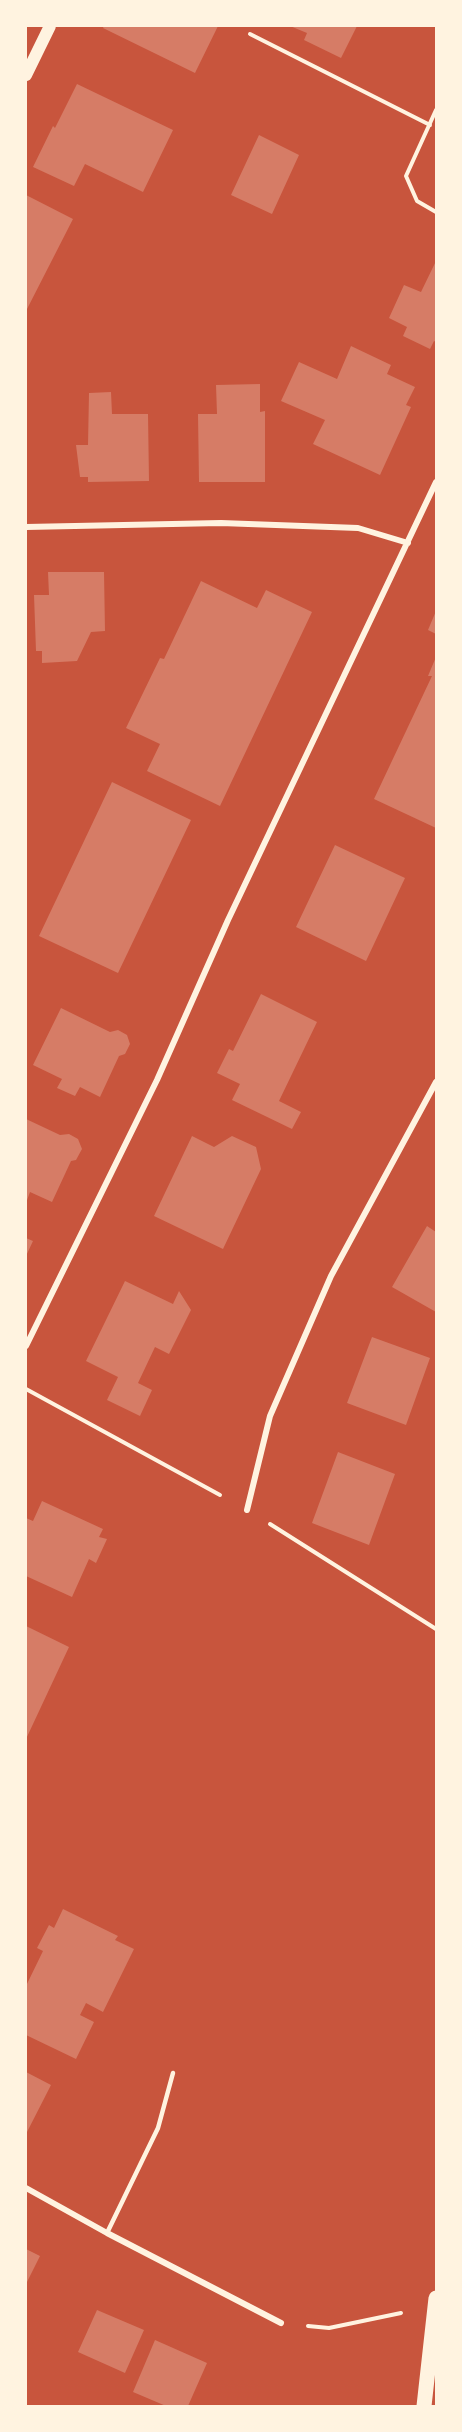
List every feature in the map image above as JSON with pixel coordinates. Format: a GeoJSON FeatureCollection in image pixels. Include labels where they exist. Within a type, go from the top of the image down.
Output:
{"type":"FeatureCollection","features":[{"type":"Feature","properties":{"kind":"main road"},"geometry":{"type":"LineString","coordinates":[[26,75],[50,26]]}},
{"type":"Feature","properties":{"kind":"main road"},"geometry":{"type":"LineString","coordinates":[[424,2406],[436,2302]]}},
{"type":"Feature","properties":{"kind":"street"},"geometry":{"type":"LineString","coordinates":[[26,1347],[157,1080],[228,920],[436,482]]}},
{"type":"Feature","properties":{"kind":"street"},"geometry":{"type":"LineString","coordinates":[[26,527],[221,523],[358,528],[408,543]]}},
{"type":"Feature","properties":{"kind":"street"},"geometry":{"type":"LineString","coordinates":[[247,1510],[270,1416],[331,1276],[436,1083]]}},
{"type":"Feature","properties":{"kind":"street"},"geometry":{"type":"LineString","coordinates":[[26,2188],[107,2233],[281,2323]]}},
{"type":"Feature","properties":{"kind":"lane"},"geometry":{"type":"LineString","coordinates":[[107,2233],[158,2128],[173,2073]]}},
{"type":"Feature","properties":{"kind":"path"},"geometry":{"type":"LineString","coordinates":[[250,34],[430,124]]}},
{"type":"Feature","properties":{"kind":"path"},"geometry":{"type":"LineString","coordinates":[[436,110],[406,176],[417,201],[436,212]]}},
{"type":"Feature","properties":{"kind":"path"},"geometry":{"type":"LineString","coordinates":[[26,1389],[247,1510],[436,1629]]}},
{"type":"Feature","properties":{"kind":"path"},"geometry":{"type":"LineString","coordinates":[[281,2323],[329,2328],[436,2302]]}},
{"type":"Feature","properties":{"kind":"building"},"geometry":{"type":"Polygon","coordinates":[[[104,26],[218,26],[195,73],[103,28],[104,26]]]}},
{"type":"Feature","properties":{"kind":"building"},"geometry":{"type":"Polygon","coordinates":[[[290,26],[357,26],[341,58],[304,40],[307,33],[290,26]]]}},
{"type":"Feature","properties":{"kind":"building"},"geometry":{"type":"Polygon","coordinates":[[[77,84],[173,130],[143,192],[85,164],[74,186],[33,167],[77,84]]]}},
{"type":"Feature","properties":{"kind":"building"},"geometry":{"type":"Polygon","coordinates":[[[259,135],[299,155],[272,214],[231,195],[259,135]]]}},
{"type":"Feature","properties":{"kind":"building"},"geometry":{"type":"Polygon","coordinates":[[[26,195],[73,219],[26,311],[26,195]]]}},
{"type":"Feature","properties":{"kind":"building"},"geometry":{"type":"Polygon","coordinates":[[[436,261],[436,342],[434,341],[430,349],[403,336],[407,327],[389,318],[404,285],[421,292],[436,261]]]}},
{"type":"Feature","properties":{"kind":"building"},"geometry":{"type":"Polygon","coordinates":[[[351,346],[391,365],[387,374],[415,387],[406,405],[411,407],[380,475],[313,444],[325,420],[281,401],[299,362],[337,379],[351,346]]]}},
{"type":"Feature","properties":{"kind":"building"},"geometry":{"type":"Polygon","coordinates":[[[260,384],[260,412],[265,411],[265,482],[199,482],[198,414],[217,414],[216,385],[260,384]]]}},
{"type":"Feature","properties":{"kind":"building"},"geometry":{"type":"Polygon","coordinates":[[[111,392],[112,414],[148,414],[149,481],[88,482],[88,477],[80,477],[76,445],[88,445],[89,393],[111,392]]]}},
{"type":"Feature","properties":{"kind":"building"},"geometry":{"type":"Polygon","coordinates":[[[48,572],[104,572],[105,631],[91,632],[77,661],[42,663],[42,651],[36,651],[34,595],[49,595],[48,572]]]}},
{"type":"Feature","properties":{"kind":"building"},"geometry":{"type":"Polygon","coordinates":[[[201,581],[257,608],[266,590],[312,612],[220,806],[147,771],[160,744],[126,728],[160,658],[164,659],[201,581]]]}},
{"type":"Feature","properties":{"kind":"building"},"geometry":{"type":"Polygon","coordinates":[[[436,611],[436,634],[428,630],[436,611]]]}},
{"type":"Feature","properties":{"kind":"building"},"geometry":{"type":"Polygon","coordinates":[[[436,657],[436,828],[374,799],[432,676],[428,676],[436,657]]]}},
{"type":"Feature","properties":{"kind":"building"},"geometry":{"type":"Polygon","coordinates":[[[112,782],[191,820],[118,973],[39,936],[112,782]]]}},
{"type":"Feature","properties":{"kind":"building"},"geometry":{"type":"Polygon","coordinates":[[[335,845],[405,878],[366,961],[296,927],[335,845]]]}},
{"type":"Feature","properties":{"kind":"building"},"geometry":{"type":"Polygon","coordinates":[[[261,994],[317,1022],[279,1101],[301,1112],[292,1129],[232,1100],[240,1084],[217,1073],[229,1049],[233,1051],[261,994]]]}},
{"type":"Feature","properties":{"kind":"building"},"geometry":{"type":"Polygon","coordinates":[[[61,1008],[110,1032],[118,1030],[127,1035],[130,1044],[125,1054],[119,1056],[100,1097],[80,1087],[75,1096],[57,1088],[62,1079],[33,1065],[61,1008]]]}},
{"type":"Feature","properties":{"kind":"building"},"geometry":{"type":"Polygon","coordinates":[[[26,1119],[60,1135],[69,1134],[78,1139],[82,1149],[76,1160],[71,1161],[52,1202],[30,1192],[26,1203],[26,1119]]]}},
{"type":"Feature","properties":{"kind":"building"},"geometry":{"type":"Polygon","coordinates":[[[192,1136],[214,1147],[232,1136],[256,1147],[261,1169],[223,1249],[154,1216],[192,1136]]]}},
{"type":"Feature","properties":{"kind":"building"},"geometry":{"type":"Polygon","coordinates":[[[427,1226],[436,1232],[436,1312],[392,1287],[427,1226]]]}},
{"type":"Feature","properties":{"kind":"building"},"geometry":{"type":"Polygon","coordinates":[[[26,1238],[33,1241],[26,1256],[26,1238]]]}},
{"type":"Feature","properties":{"kind":"building"},"geometry":{"type":"Polygon","coordinates":[[[125,1281],[173,1304],[179,1291],[191,1310],[169,1354],[155,1347],[138,1383],[152,1390],[140,1416],[107,1400],[118,1377],[86,1361],[125,1281]]]}},
{"type":"Feature","properties":{"kind":"building"},"geometry":{"type":"Polygon","coordinates":[[[372,1337],[430,1358],[406,1425],[347,1403],[372,1337]]]}},
{"type":"Feature","properties":{"kind":"building"},"geometry":{"type":"Polygon","coordinates":[[[338,1452],[395,1474],[369,1545],[312,1523],[338,1452]]]}},
{"type":"Feature","properties":{"kind":"building"},"geometry":{"type":"Polygon","coordinates":[[[42,1501],[103,1529],[99,1537],[107,1539],[96,1563],[89,1559],[72,1597],[26,1576],[26,1518],[33,1521],[42,1501]]]}},
{"type":"Feature","properties":{"kind":"building"},"geometry":{"type":"Polygon","coordinates":[[[26,1626],[69,1647],[26,1739],[26,1626]]]}},
{"type":"Feature","properties":{"kind":"building"},"geometry":{"type":"Polygon","coordinates":[[[63,1909],[118,1936],[115,1940],[134,1949],[103,2012],[86,2003],[80,2015],[94,2022],[76,2059],[26,2035],[26,1986],[43,1951],[37,1948],[49,1925],[54,1928],[63,1909]]]}},
{"type":"Feature","properties":{"kind":"building"},"geometry":{"type":"Polygon","coordinates":[[[26,2072],[51,2085],[26,2134],[26,2072]]]}},
{"type":"Feature","properties":{"kind":"building"},"geometry":{"type":"Polygon","coordinates":[[[26,2249],[40,2256],[26,2284],[26,2249]]]}},
{"type":"Feature","properties":{"kind":"building"},"geometry":{"type":"Polygon","coordinates":[[[97,2310],[144,2330],[125,2373],[78,2352],[97,2310]]]}},
{"type":"Feature","properties":{"kind":"building"},"geometry":{"type":"Polygon","coordinates":[[[155,2340],[207,2363],[188,2406],[166,2406],[133,2392],[155,2340]]]}}]}
